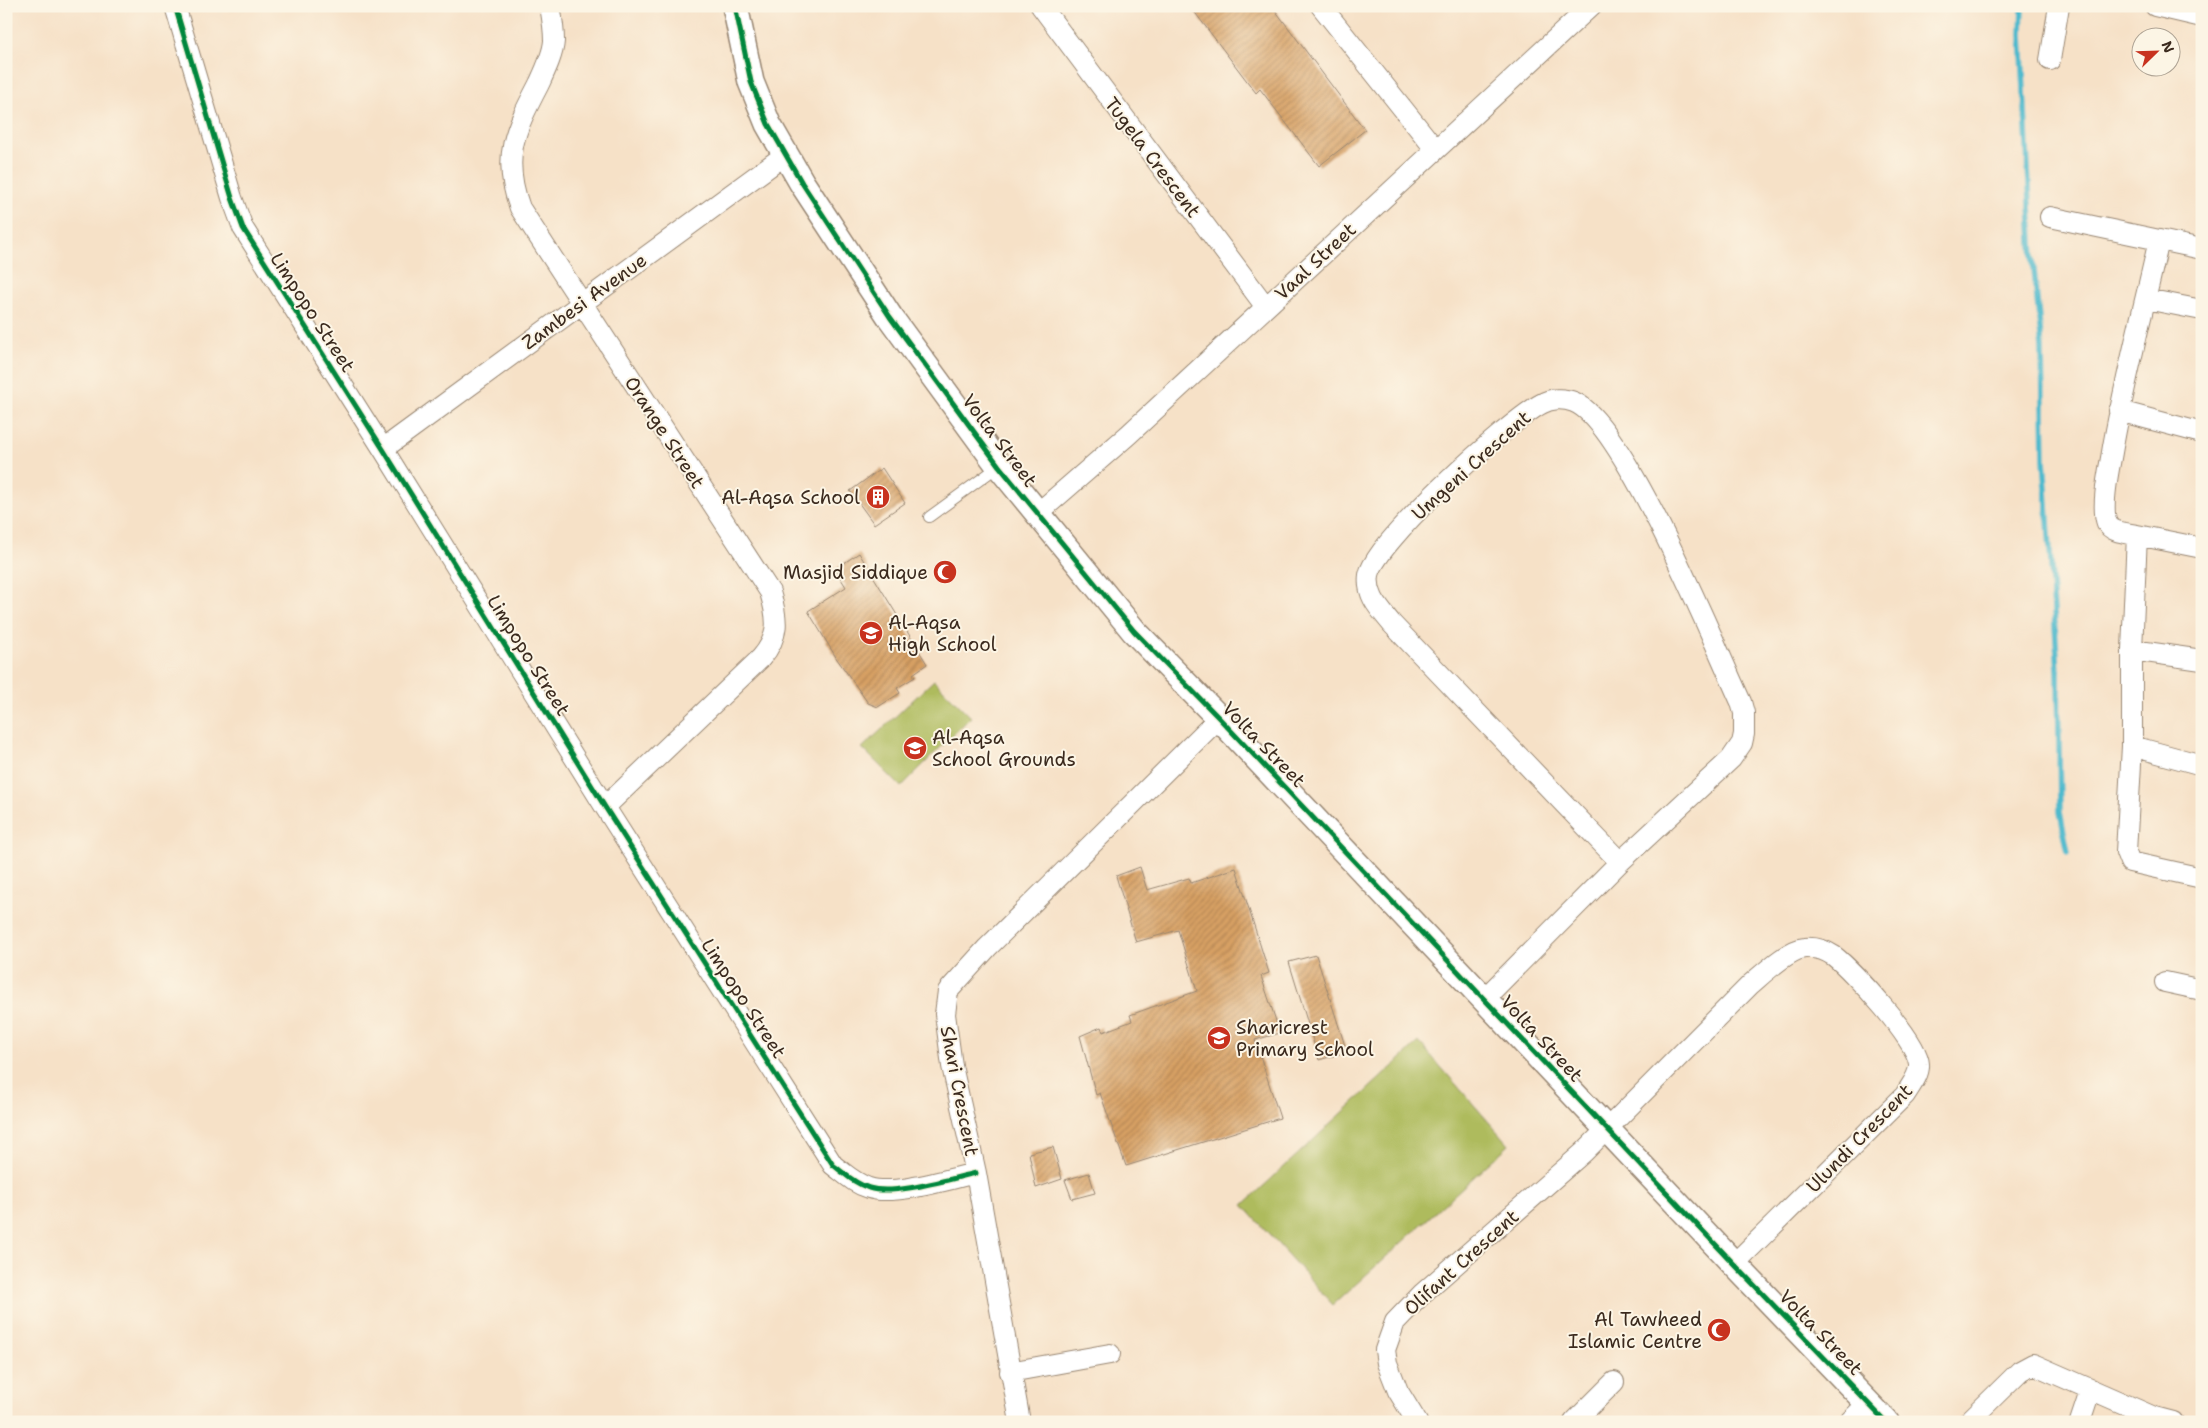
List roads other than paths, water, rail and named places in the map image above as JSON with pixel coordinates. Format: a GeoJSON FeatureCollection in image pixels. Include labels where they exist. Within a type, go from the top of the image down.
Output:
{"type":"FeatureCollection","features":[{"type":"Feature","properties":{"kind":"street","name":"Limpopo Street"},"geometry":{"type":"LineString","coordinates":[[175,6],[232,198],[243,228],[383,448],[605,807],[833,1164],[850,1178],[867,1188],[884,1191],[976,1174]]}},
{"type":"Feature","properties":{"kind":"street","name":"Orange Street"},"geometry":{"type":"LineString","coordinates":[[550,6],[554,41],[551,54],[516,135],[510,156],[511,178],[520,208],[770,592],[776,622],[771,646],[761,658],[605,807]]}},
{"type":"Feature","properties":{"kind":"street","name":"Volta Street"},"geometry":{"type":"LineString","coordinates":[[734,6],[745,57],[757,99],[768,124],[785,154],[890,318],[999,466],[1037,514],[1134,631],[1219,718],[1734,1264],[1886,1422]]}},
{"type":"Feature","properties":{"kind":"street","name":"Tugela Crescent"},"geometry":{"type":"LineString","coordinates":[[1041,6],[1266,307]]}},
{"type":"Feature","properties":{"kind":"street"},"geometry":{"type":"LineString","coordinates":[[1321,6],[1435,149]]}},
{"type":"Feature","properties":{"kind":"street","name":"Vaal Street"},"geometry":{"type":"LineString","coordinates":[[1037,514],[1128,434],[1591,6]]}},
{"type":"Feature","properties":{"kind":"street"},"geometry":{"type":"LineString","coordinates":[[2050,60],[2059,6]]}},
{"type":"Feature","properties":{"kind":"street"},"geometry":{"type":"LineString","coordinates":[[2156,6],[2202,17]]}},
{"type":"Feature","properties":{"kind":"street","name":"Zambesi Avenue"},"geometry":{"type":"LineString","coordinates":[[383,448],[785,154]]}},
{"type":"Feature","properties":{"kind":"street"},"geometry":{"type":"LineString","coordinates":[[2050,217],[2202,249]]}},
{"type":"Feature","properties":{"kind":"street"},"geometry":{"type":"LineString","coordinates":[[2159,240],[2119,412],[2107,478],[2107,523],[2112,529],[2202,548]]}},
{"type":"Feature","properties":{"kind":"street"},"geometry":{"type":"LineString","coordinates":[[2146,299],[2202,310]]}},
{"type":"Feature","properties":{"kind":"street","name":"Umgeni Crescent"},"geometry":{"type":"LineString","coordinates":[[1485,998],[1620,862],[1731,759],[1742,743],[1744,713],[1741,702],[1656,517],[1637,482],[1595,418],[1576,403],[1562,399],[1542,403],[1512,425],[1423,505],[1376,557],[1369,573],[1368,586],[1372,598],[1392,624],[1620,862]]}},
{"type":"Feature","properties":{"kind":"street"},"geometry":{"type":"LineString","coordinates":[[2119,412],[2202,433]]}},
{"type":"Feature","properties":{"kind":"street"},"geometry":{"type":"LineString","coordinates":[[2137,535],[2132,650],[2132,746],[2126,852],[2130,862],[2202,878]]}},
{"type":"Feature","properties":{"kind":"street"},"geometry":{"type":"LineString","coordinates":[[2132,650],[2202,660]]}},
{"type":"Feature","properties":{"kind":"street","name":"Shari Crescent"},"geometry":{"type":"LineString","coordinates":[[1020,1422],[976,1174],[952,1066],[945,1014],[948,991],[987,948],[1219,718]]}},
{"type":"Feature","properties":{"kind":"street"},"geometry":{"type":"LineString","coordinates":[[2132,746],[2202,765]]}},
{"type":"Feature","properties":{"kind":"street","name":"Ulundi Crescent"},"geometry":{"type":"LineString","coordinates":[[1607,1128],[1751,984],[1779,961],[1802,948],[1820,948],[1834,956],[1876,999],[1912,1044],[1919,1061],[1919,1067],[1914,1080],[1905,1095],[1734,1264]]}},
{"type":"Feature","properties":{"kind":"street"},"geometry":{"type":"LineString","coordinates":[[2165,982],[2202,990]]}},
{"type":"Feature","properties":{"kind":"street","name":"Olifant Crescent"},"geometry":{"type":"LineString","coordinates":[[1416,1422],[1398,1391],[1387,1363],[1385,1350],[1394,1322],[1423,1293],[1584,1152],[1607,1128]]}},
{"type":"Feature","properties":{"kind":"street"},"geometry":{"type":"LineString","coordinates":[[1010,1372],[1110,1354]]}},
{"type":"Feature","properties":{"kind":"street"},"geometry":{"type":"LineString","coordinates":[[1968,1422],[1986,1403],[2030,1364],[2036,1364],[2160,1420]]}},
{"type":"Feature","properties":{"kind":"street"},"geometry":{"type":"LineString","coordinates":[[1574,1422],[1614,1382]]}},
{"type":"Feature","properties":{"kind":"street"},"geometry":{"type":"LineString","coordinates":[[2080,1422],[2091,1389]]}},
{"type":"Feature","properties":{"kind":"street"},"geometry":{"type":"LineString","coordinates":[[1849,1422],[1868,1403]]}},
{"type":"Feature","properties":{"kind":"lane"},"geometry":{"type":"LineString","coordinates":[[929,517],[999,466]]}},
{"type":"Feature","properties":{"kind":"waterway"},"geometry":{"type":"LineString","coordinates":[[2022,6],[2021,34],[2033,260],[2042,348],[2044,459],[2058,671],[2060,812],[2068,852]]}},
{"type":"Feature","properties":{"kind":"place","name":"Al-Aqsa School"},"geometry":{"type":"Point","coordinates":[878,497]}},
{"type":"Feature","properties":{"kind":"place","name":"Masjid Siddique"},"geometry":{"type":"Point","coordinates":[945,572]}},
{"type":"Feature","properties":{"kind":"place","name":"Al-Aqsa High School"},"geometry":{"type":"Point","coordinates":[871,633]}},
{"type":"Feature","properties":{"kind":"place","name":"Al-Aqsa School Grounds"},"geometry":{"type":"Point","coordinates":[915,748]}},
{"type":"Feature","properties":{"kind":"place","name":"Sharicrest Primary School"},"geometry":{"type":"Point","coordinates":[1219,1038]}},
{"type":"Feature","properties":{"kind":"place","name":"Al Tawheed Islamic Centre"},"geometry":{"type":"Point","coordinates":[1719,1330]}}]}
